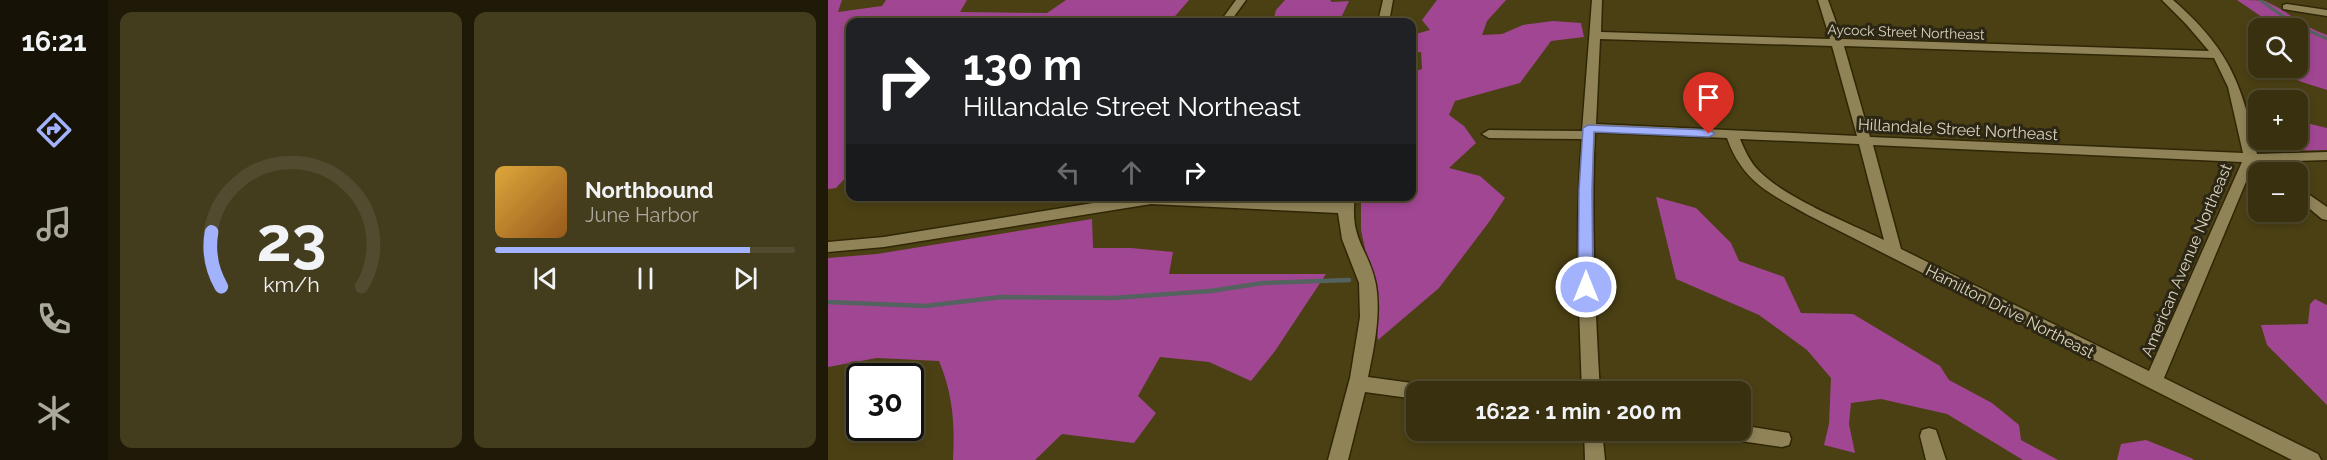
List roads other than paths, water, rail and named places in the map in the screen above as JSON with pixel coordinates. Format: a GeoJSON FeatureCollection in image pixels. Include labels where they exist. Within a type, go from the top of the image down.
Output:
{"type":"FeatureCollection","features":[{"type":"Feature","properties":{"kind":"street"},"geometry":{"type":"LineString","coordinates":[[1228,18],[1241,0]]}},
{"type":"Feature","properties":{"kind":"street"},"geometry":{"type":"LineString","coordinates":[[1385,18],[1388,0]]}},
{"type":"Feature","properties":{"kind":"street"},"geometry":{"type":"LineString","coordinates":[[1590,381],[1586,287],[1588,132],[1597,0]]}},
{"type":"Feature","properties":{"kind":"street"},"geometry":{"type":"LineString","coordinates":[[1823,0],[1838,45],[1895,253]]}},
{"type":"Feature","properties":{"kind":"street","name":"American Avenue Northeast"},"geometry":{"type":"LineString","coordinates":[[2153,382],[2218,229],[2228,212],[2245,166],[2252,158],[2239,101],[2232,82],[2217,55],[2193,24],[2167,0]]}},
{"type":"Feature","properties":{"kind":"street"},"geometry":{"type":"LineString","coordinates":[[2287,7],[2327,13]]}},
{"type":"Feature","properties":{"kind":"street","name":"Aycock Street Northeast"},"geometry":{"type":"LineString","coordinates":[[1594,35],[1838,45],[2217,55]]}},
{"type":"Feature","properties":{"kind":"street","name":"Hillandale Street Northeast"},"geometry":{"type":"LineString","coordinates":[[1489,134],[1588,132],[1732,135],[2252,158],[2327,156]]}},
{"type":"Feature","properties":{"kind":"street","name":"Hamilton Drive Northeast"},"geometry":{"type":"LineString","coordinates":[[1732,135],[1745,165],[1765,184],[1813,212],[2312,460]]}},
{"type":"Feature","properties":{"kind":"street"},"geometry":{"type":"LineString","coordinates":[[2252,158],[2258,162]]}},
{"type":"Feature","properties":{"kind":"street"},"geometry":{"type":"LineString","coordinates":[[2308,200],[2327,215]]}},
{"type":"Feature","properties":{"kind":"street"},"geometry":{"type":"LineString","coordinates":[[828,247],[884,242],[1128,201]]}},
{"type":"Feature","properties":{"kind":"street"},"geometry":{"type":"LineString","coordinates":[[1304,201],[1346,202],[1344,217],[1346,232],[1364,275],[1369,294],[1369,322],[1338,460]]}},
{"type":"Feature","properties":{"kind":"street"},"geometry":{"type":"LineString","coordinates":[[1356,383],[1406,390]]}},
{"type":"Feature","properties":{"kind":"street"},"geometry":{"type":"LineString","coordinates":[[1751,434],[1782,439]]}},
{"type":"Feature","properties":{"kind":"street"},"geometry":{"type":"LineString","coordinates":[[1929,436],[1936,460]]}},
{"type":"Feature","properties":{"kind":"street"},"geometry":{"type":"LineString","coordinates":[[1594,441],[1595,460]]}},
{"type":"Feature","properties":{"kind":"waterway"},"geometry":{"type":"LineString","coordinates":[[2260,0],[2294,24],[2327,39]]}},
{"type":"Feature","properties":{"kind":"waterway"},"geometry":{"type":"LineString","coordinates":[[828,302],[925,306],[1001,297],[1113,298],[1210,291],[1263,283],[1349,280]]}}]}
